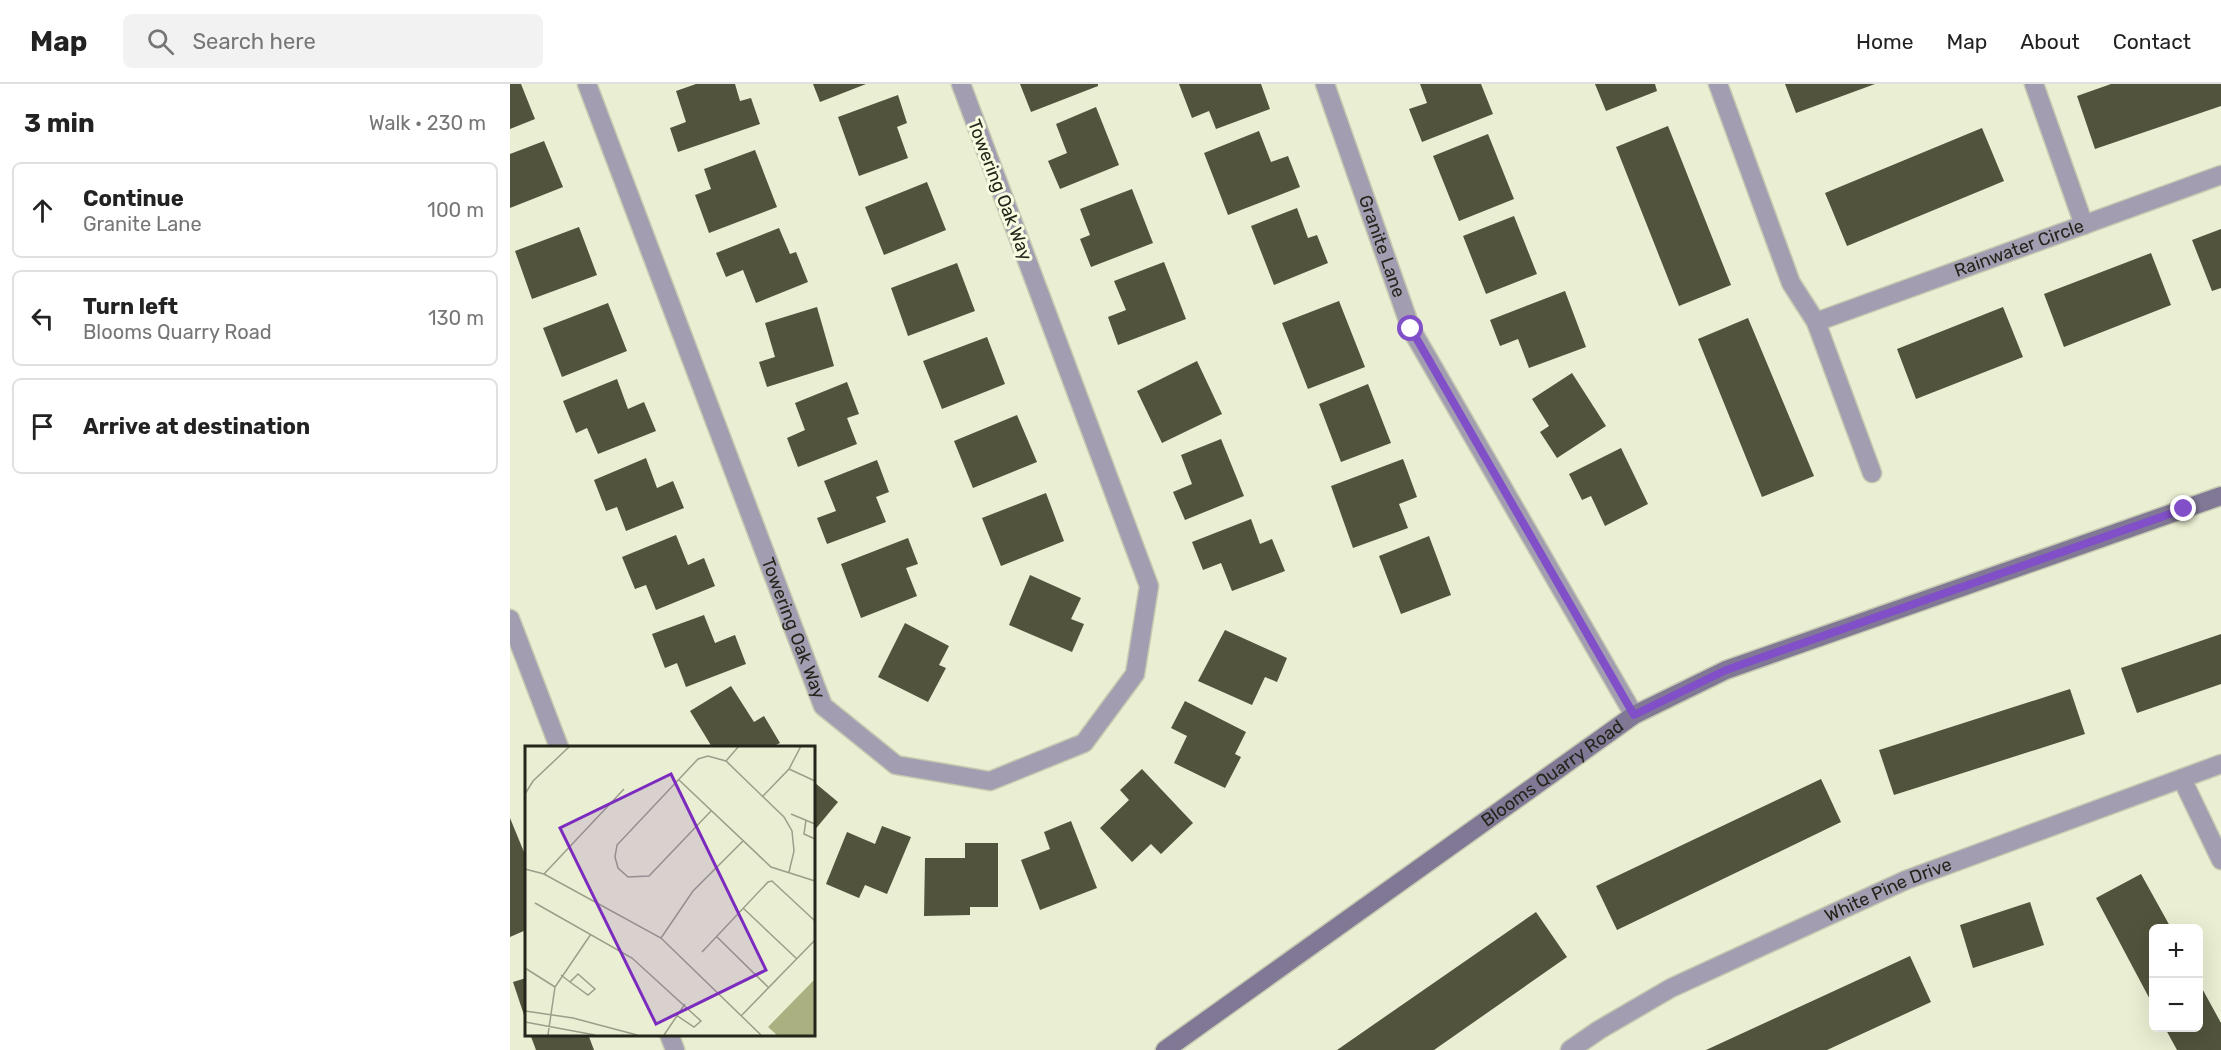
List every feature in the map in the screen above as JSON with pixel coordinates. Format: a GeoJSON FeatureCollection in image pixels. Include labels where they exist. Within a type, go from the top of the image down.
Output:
{"type":"FeatureCollection","features":[{"type":"Feature","properties":{"kind":"street","name":"Towering Oak Way"},"geometry":{"type":"LineString","coordinates":[[587,84],[823,706],[896,765],[990,781],[1084,743],[1135,674],[1149,586],[961,84]]}},
{"type":"Feature","properties":{"kind":"street","name":"Granite Lane"},"geometry":{"type":"LineString","coordinates":[[1325,84],[1411,329],[1634,715]]}},
{"type":"Feature","properties":{"kind":"street"},"geometry":{"type":"LineString","coordinates":[[1718,84],[1791,283],[1816,322],[1872,473]]}},
{"type":"Feature","properties":{"kind":"street"},"geometry":{"type":"LineString","coordinates":[[2034,84],[2084,225]]}},
{"type":"Feature","properties":{"kind":"street","name":"Rainwater Circle"},"geometry":{"type":"LineString","coordinates":[[1816,322],[2221,175]]}},
{"type":"Feature","properties":{"kind":"street","name":"Blooms Quarry Road"},"geometry":{"type":"LineString","coordinates":[[1165,1050],[1634,715],[1726,670],[2221,496]]}},
{"type":"Feature","properties":{"kind":"street"},"geometry":{"type":"LineString","coordinates":[[510,619],[559,746]]}},
{"type":"Feature","properties":{"kind":"street","name":"White Pine Drive"},"geometry":{"type":"LineString","coordinates":[[1570,1050],[1599,1029],[1671,988],[1906,880],[2221,764]]}},
{"type":"Feature","properties":{"kind":"street"},"geometry":{"type":"LineString","coordinates":[[2182,779],[2221,860]]}},
{"type":"Feature","properties":{"kind":"street"},"geometry":{"type":"LineString","coordinates":[[669,1035],[675,1050]]}},
{"type":"Feature","properties":{"kind":"building"},"geometry":{"type":"Polygon","coordinates":[[[510,84],[521,84],[535,119],[510,129],[510,84]]]}},
{"type":"Feature","properties":{"kind":"building"},"geometry":{"type":"Polygon","coordinates":[[[696,84],[735,84],[740,101],[751,98],[760,124],[678,152],[670,128],[686,122],[676,91],[696,84]]]}},
{"type":"Feature","properties":{"kind":"building"},"geometry":{"type":"Polygon","coordinates":[[[813,84],[866,84],[820,102],[813,84]]]}},
{"type":"Feature","properties":{"kind":"building"},"geometry":{"type":"Polygon","coordinates":[[[1020,84],[1098,84],[1098,86],[1031,112],[1020,84]]]}},
{"type":"Feature","properties":{"kind":"building"},"geometry":{"type":"Polygon","coordinates":[[[1179,84],[1261,84],[1270,109],[1216,129],[1209,111],[1192,118],[1179,84]]]}},
{"type":"Feature","properties":{"kind":"building"},"geometry":{"type":"Polygon","coordinates":[[[1420,84],[1481,84],[1493,114],[1422,142],[1409,109],[1427,103],[1420,84]]]}},
{"type":"Feature","properties":{"kind":"building"},"geometry":{"type":"Polygon","coordinates":[[[1595,84],[1655,84],[1657,91],[1606,111],[1595,84]]]}},
{"type":"Feature","properties":{"kind":"building"},"geometry":{"type":"Polygon","coordinates":[[[1785,84],[1875,84],[1796,113],[1785,84]]]}},
{"type":"Feature","properties":{"kind":"building"},"geometry":{"type":"Polygon","coordinates":[[[2111,84],[2221,84],[2221,106],[2095,149],[2077,96],[2111,84]]]}},
{"type":"Feature","properties":{"kind":"building"},"geometry":{"type":"Polygon","coordinates":[[[898,95],[907,123],[897,127],[908,158],[859,176],[838,117],[898,95]]]}},
{"type":"Feature","properties":{"kind":"building"},"geometry":{"type":"Polygon","coordinates":[[[1096,107],[1119,165],[1060,189],[1048,161],[1067,153],[1056,124],[1096,107]]]}},
{"type":"Feature","properties":{"kind":"building"},"geometry":{"type":"Polygon","coordinates":[[[1668,126],[1731,285],[1679,306],[1616,147],[1668,126]]]}},
{"type":"Feature","properties":{"kind":"building"},"geometry":{"type":"Polygon","coordinates":[[[1982,128],[2004,181],[1847,246],[1825,193],[1982,128]]]}},
{"type":"Feature","properties":{"kind":"building"},"geometry":{"type":"Polygon","coordinates":[[[1259,131],[1271,162],[1288,156],[1300,187],[1228,215],[1204,153],[1259,131]]]}},
{"type":"Feature","properties":{"kind":"building"},"geometry":{"type":"Polygon","coordinates":[[[1488,134],[1514,199],[1459,221],[1433,156],[1488,134]]]}},
{"type":"Feature","properties":{"kind":"building"},"geometry":{"type":"Polygon","coordinates":[[[544,141],[563,187],[510,208],[510,154],[544,141]]]}},
{"type":"Feature","properties":{"kind":"building"},"geometry":{"type":"Polygon","coordinates":[[[755,150],[777,207],[709,233],[695,195],[711,189],[704,169],[755,150]]]}},
{"type":"Feature","properties":{"kind":"building"},"geometry":{"type":"Polygon","coordinates":[[[927,182],[946,230],[884,255],[865,207],[927,182]]]}},
{"type":"Feature","properties":{"kind":"building"},"geometry":{"type":"Polygon","coordinates":[[[1132,189],[1153,243],[1091,267],[1080,239],[1090,235],[1080,209],[1132,189]]]}},
{"type":"Feature","properties":{"kind":"building"},"geometry":{"type":"Polygon","coordinates":[[[1297,208],[1308,238],[1317,235],[1328,263],[1274,285],[1251,226],[1297,208]]]}},
{"type":"Feature","properties":{"kind":"building"},"geometry":{"type":"Polygon","coordinates":[[[1514,216],[1537,274],[1486,294],[1463,236],[1514,216]]]}},
{"type":"Feature","properties":{"kind":"building"},"geometry":{"type":"Polygon","coordinates":[[[579,227],[597,275],[532,299],[515,251],[579,227]]]}},
{"type":"Feature","properties":{"kind":"building"},"geometry":{"type":"Polygon","coordinates":[[[779,228],[790,254],[796,252],[808,282],[756,303],[743,270],[726,277],[716,253],[779,228]]]}},
{"type":"Feature","properties":{"kind":"building"},"geometry":{"type":"Polygon","coordinates":[[[2221,229],[2221,288],[2212,291],[2192,240],[2221,229]]]}},
{"type":"Feature","properties":{"kind":"building"},"geometry":{"type":"Polygon","coordinates":[[[2151,253],[2171,305],[2064,347],[2044,294],[2151,253]]]}},
{"type":"Feature","properties":{"kind":"building"},"geometry":{"type":"Polygon","coordinates":[[[1164,262],[1186,319],[1118,345],[1108,317],[1126,310],[1114,281],[1164,262]]]}},
{"type":"Feature","properties":{"kind":"building"},"geometry":{"type":"Polygon","coordinates":[[[957,263],[975,311],[908,336],[891,288],[957,263]]]}},
{"type":"Feature","properties":{"kind":"building"},"geometry":{"type":"Polygon","coordinates":[[[1565,291],[1586,347],[1529,368],[1518,339],[1500,346],[1490,320],[1565,291]]]}},
{"type":"Feature","properties":{"kind":"building"},"geometry":{"type":"Polygon","coordinates":[[[1339,301],[1365,367],[1308,389],[1282,323],[1339,301]]]}},
{"type":"Feature","properties":{"kind":"building"},"geometry":{"type":"Polygon","coordinates":[[[608,303],[627,351],[562,377],[543,328],[608,303]]]}},
{"type":"Feature","properties":{"kind":"building"},"geometry":{"type":"Polygon","coordinates":[[[817,307],[834,366],[767,387],[759,362],[775,357],[765,323],[817,307]]]}},
{"type":"Feature","properties":{"kind":"building"},"geometry":{"type":"Polygon","coordinates":[[[2003,307],[2023,357],[1916,399],[1897,349],[2003,307]]]}},
{"type":"Feature","properties":{"kind":"building"},"geometry":{"type":"Polygon","coordinates":[[[1748,318],[1814,476],[1762,497],[1698,339],[1748,318]]]}},
{"type":"Feature","properties":{"kind":"building"},"geometry":{"type":"Polygon","coordinates":[[[987,337],[1005,384],[942,409],[923,361],[987,337]]]}},
{"type":"Feature","properties":{"kind":"building"},"geometry":{"type":"Polygon","coordinates":[[[1197,361],[1222,414],[1162,443],[1137,391],[1197,361]]]}},
{"type":"Feature","properties":{"kind":"building"},"geometry":{"type":"Polygon","coordinates":[[[1572,373],[1606,426],[1557,458],[1540,432],[1549,426],[1532,399],[1572,373]]]}},
{"type":"Feature","properties":{"kind":"building"},"geometry":{"type":"Polygon","coordinates":[[[617,379],[628,409],[644,402],[656,431],[598,454],[587,428],[576,433],[563,401],[617,379]]]}},
{"type":"Feature","properties":{"kind":"building"},"geometry":{"type":"Polygon","coordinates":[[[847,382],[859,414],[847,418],[857,444],[798,467],[787,438],[805,430],[795,403],[847,382]]]}},
{"type":"Feature","properties":{"kind":"building"},"geometry":{"type":"Polygon","coordinates":[[[1368,384],[1391,443],[1341,462],[1319,404],[1368,384]]]}},
{"type":"Feature","properties":{"kind":"building"},"geometry":{"type":"Polygon","coordinates":[[[1017,415],[1037,462],[973,488],[954,441],[1017,415]]]}},
{"type":"Feature","properties":{"kind":"building"},"geometry":{"type":"Polygon","coordinates":[[[1221,439],[1244,496],[1185,520],[1173,492],[1192,484],[1181,455],[1221,439]]]}},
{"type":"Feature","properties":{"kind":"building"},"geometry":{"type":"Polygon","coordinates":[[[1621,448],[1648,504],[1605,526],[1591,496],[1582,500],[1569,474],[1621,448]]]}},
{"type":"Feature","properties":{"kind":"building"},"geometry":{"type":"Polygon","coordinates":[[[646,458],[657,488],[673,481],[684,508],[626,531],[617,507],[606,511],[594,480],[646,458]]]}},
{"type":"Feature","properties":{"kind":"building"},"geometry":{"type":"Polygon","coordinates":[[[1403,459],[1417,497],[1399,504],[1408,528],[1353,548],[1331,486],[1403,459]]]}},
{"type":"Feature","properties":{"kind":"building"},"geometry":{"type":"Polygon","coordinates":[[[877,460],[889,492],[876,497],[886,522],[827,544],[817,518],[836,511],[824,481],[877,460]]]}},
{"type":"Feature","properties":{"kind":"building"},"geometry":{"type":"Polygon","coordinates":[[[1046,493],[1064,541],[1001,566],[982,518],[1046,493]]]}},
{"type":"Feature","properties":{"kind":"building"},"geometry":{"type":"Polygon","coordinates":[[[1251,519],[1260,544],[1272,539],[1285,571],[1232,591],[1221,563],[1203,570],[1192,542],[1251,519]]]}},
{"type":"Feature","properties":{"kind":"building"},"geometry":{"type":"Polygon","coordinates":[[[676,535],[688,565],[704,558],[715,586],[656,610],[646,585],[635,589],[622,557],[676,535]]]}},
{"type":"Feature","properties":{"kind":"building"},"geometry":{"type":"Polygon","coordinates":[[[1429,536],[1451,595],[1401,614],[1379,556],[1429,536]]]}},
{"type":"Feature","properties":{"kind":"building"},"geometry":{"type":"Polygon","coordinates":[[[908,538],[918,564],[906,568],[917,596],[861,618],[841,564],[908,538]]]}},
{"type":"Feature","properties":{"kind":"building"},"geometry":{"type":"Polygon","coordinates":[[[1030,575],[1081,598],[1071,619],[1084,624],[1072,652],[1009,625],[1030,575]]]}},
{"type":"Feature","properties":{"kind":"building"},"geometry":{"type":"Polygon","coordinates":[[[704,615],[715,643],[735,635],[746,664],[686,687],[677,663],[665,668],[652,634],[704,615]]]}},
{"type":"Feature","properties":{"kind":"building"},"geometry":{"type":"Polygon","coordinates":[[[905,623],[949,646],[939,665],[946,668],[928,702],[878,677],[905,623]]]}},
{"type":"Feature","properties":{"kind":"building"},"geometry":{"type":"Polygon","coordinates":[[[1225,630],[1287,658],[1277,682],[1265,677],[1252,705],[1198,681],[1225,630]]]}},
{"type":"Feature","properties":{"kind":"building"},"geometry":{"type":"Polygon","coordinates":[[[2221,634],[2221,684],[2137,713],[2121,668],[2221,634]]]}},
{"type":"Feature","properties":{"kind":"building"},"geometry":{"type":"Polygon","coordinates":[[[731,686],[754,722],[764,716],[780,743],[774,746],[711,746],[690,711],[731,686]]]}},
{"type":"Feature","properties":{"kind":"building"},"geometry":{"type":"Polygon","coordinates":[[[2070,689],[2085,734],[1894,795],[1879,750],[2070,689]]]}},
{"type":"Feature","properties":{"kind":"building"},"geometry":{"type":"Polygon","coordinates":[[[1185,701],[1246,732],[1235,754],[1241,757],[1225,788],[1174,763],[1187,736],[1171,728],[1185,701]]]}},
{"type":"Feature","properties":{"kind":"building"},"geometry":{"type":"Polygon","coordinates":[[[1142,769],[1193,823],[1161,854],[1151,844],[1132,862],[1100,828],[1129,800],[1120,790],[1142,769]]]}},
{"type":"Feature","properties":{"kind":"building"},"geometry":{"type":"Polygon","coordinates":[[[1821,779],[1841,822],[1617,930],[1596,886],[1821,779]]]}},
{"type":"Feature","properties":{"kind":"building"},"geometry":{"type":"Polygon","coordinates":[[[814,782],[838,802],[814,831],[814,782]]]}},
{"type":"Feature","properties":{"kind":"building"},"geometry":{"type":"Polygon","coordinates":[[[510,818],[525,855],[525,930],[510,937],[510,818]]]}},
{"type":"Feature","properties":{"kind":"building"},"geometry":{"type":"Polygon","coordinates":[[[1071,821],[1097,888],[1040,910],[1021,860],[1050,849],[1044,832],[1071,821]]]}},
{"type":"Feature","properties":{"kind":"building"},"geometry":{"type":"Polygon","coordinates":[[[882,826],[911,837],[887,894],[865,885],[859,898],[826,884],[847,832],[875,844],[882,826]]]}},
{"type":"Feature","properties":{"kind":"building"},"geometry":{"type":"Polygon","coordinates":[[[965,843],[998,843],[998,907],[970,907],[970,915],[924,916],[925,858],[965,858],[965,843]]]}},
{"type":"Feature","properties":{"kind":"building"},"geometry":{"type":"Polygon","coordinates":[[[2141,874],[2169,924],[2149,924],[2149,998],[2096,898],[2141,874]]]}},
{"type":"Feature","properties":{"kind":"building"},"geometry":{"type":"Polygon","coordinates":[[[2030,902],[2044,945],[1973,968],[1960,925],[2030,902]]]}},
{"type":"Feature","properties":{"kind":"building"},"geometry":{"type":"Polygon","coordinates":[[[1536,912],[1567,957],[1434,1050],[1337,1050],[1536,912]]]}},
{"type":"Feature","properties":{"kind":"building"},"geometry":{"type":"Polygon","coordinates":[[[1910,956],[1931,1002],[1827,1050],[1706,1050],[1910,956]]]}},
{"type":"Feature","properties":{"kind":"building"},"geometry":{"type":"Polygon","coordinates":[[[525,978],[525,1018],[513,982],[525,978]]]}},
{"type":"Feature","properties":{"kind":"building"},"geometry":{"type":"Polygon","coordinates":[[[2203,990],[2221,1023],[2221,1050],[2177,1050],[2167,1032],[2203,1032],[2203,990]]]}},
{"type":"Feature","properties":{"kind":"building"},"geometry":{"type":"Polygon","coordinates":[[[530,1035],[588,1035],[594,1050],[536,1050],[530,1035]]]}},
{"type":"Feature","properties":{"kind":"route"},"geometry":{"type":"LineString","coordinates":[[1411,329],[1634,715],[1726,670],[2184,509]]}}]}
